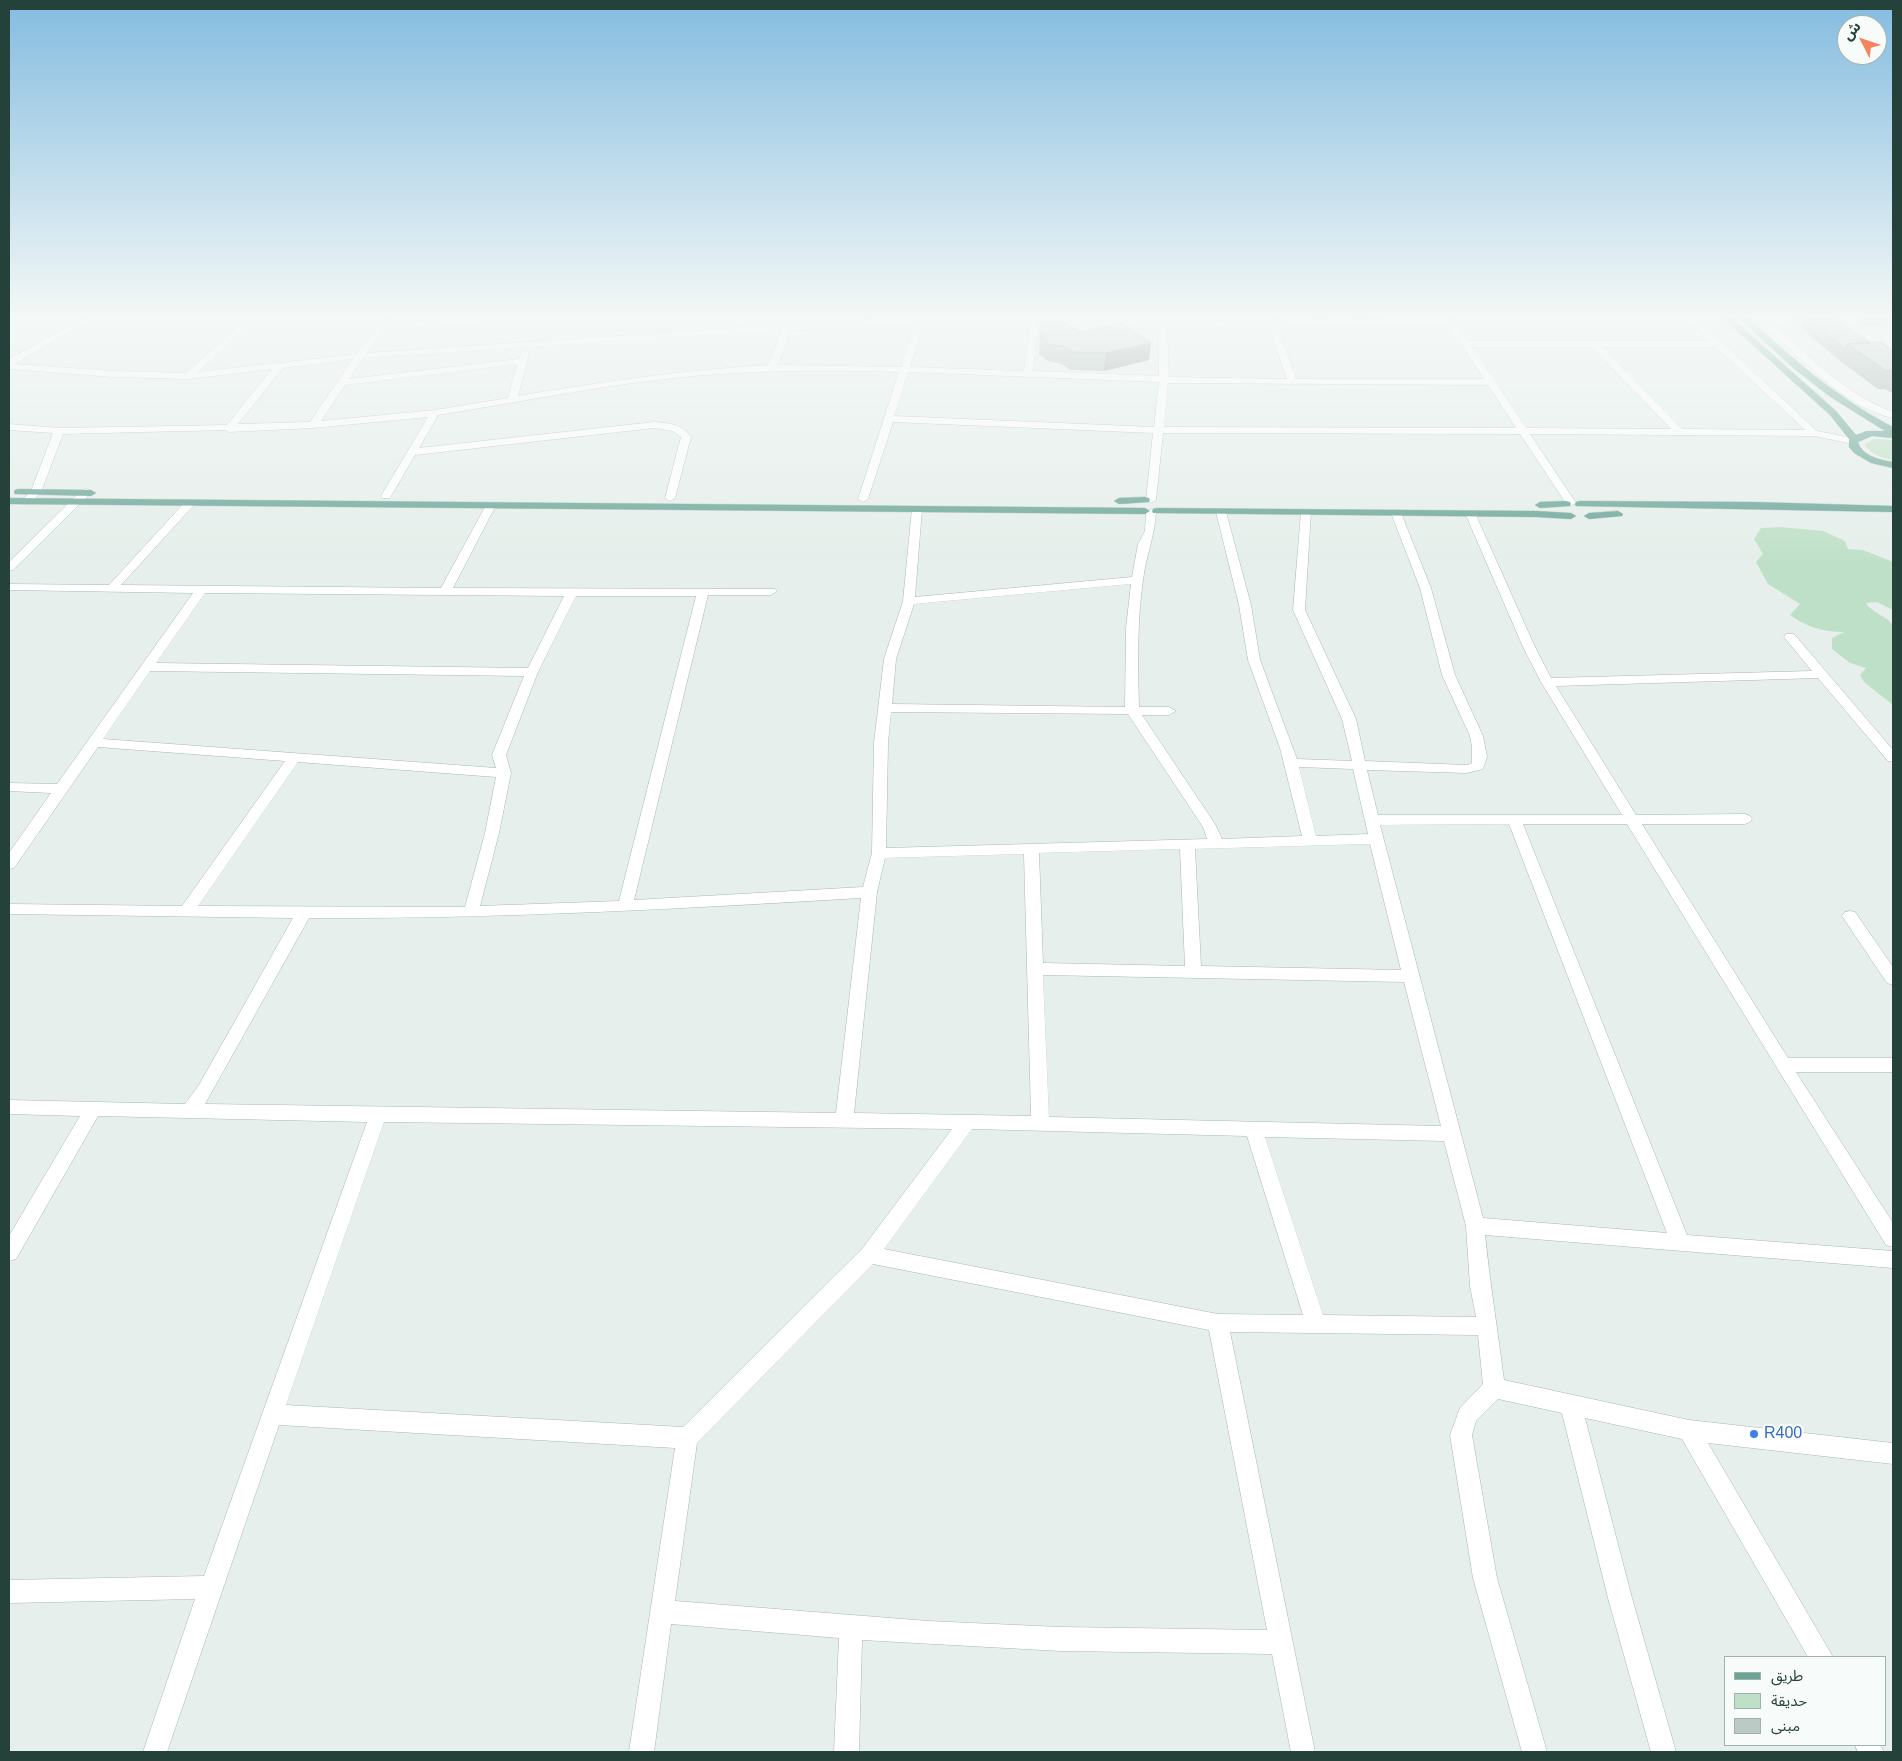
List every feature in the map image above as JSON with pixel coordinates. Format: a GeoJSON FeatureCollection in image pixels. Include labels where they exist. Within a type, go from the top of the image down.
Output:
{"type":"FeatureCollection","features":[{"type":"Feature","properties":{"kind":"main road"},"geometry":{"type":"LineString","coordinates":[[1819,401],[1832,413],[1854,440],[1853,445],[1857,450],[1893,473]]}},
{"type":"Feature","properties":{"kind":"main road"},"geometry":{"type":"LineString","coordinates":[[1840,401],[1893,433]]}},
{"type":"Feature","properties":{"kind":"main road"},"geometry":{"type":"LineString","coordinates":[[1854,440],[1869,433],[1893,433]]}},
{"type":"Feature","properties":{"kind":"main road"},"geometry":{"type":"LineString","coordinates":[[1874,460],[1893,465]]}},
{"type":"Feature","properties":{"kind":"main road"},"geometry":{"type":"LineString","coordinates":[[9,492],[1108,502],[1221,512],[1547,514],[1571,516],[1720,514],[1893,519]]}},
{"type":"Feature","properties":{"kind":"main road"},"geometry":{"type":"LineString","coordinates":[[9,501],[917,509],[1572,504],[1754,505],[1893,509]]}},
{"type":"Feature","properties":{"kind":"main road"},"geometry":{"type":"LineString","coordinates":[[1571,516],[1562,510],[1563,505],[1572,504],[1592,510],[1590,516]]}},
{"type":"Feature","properties":{"kind":"street"},"geometry":{"type":"LineString","coordinates":[[228,429],[251,401]]}},
{"type":"Feature","properties":{"kind":"street"},"geometry":{"type":"LineString","coordinates":[[312,425],[328,401]]}},
{"type":"Feature","properties":{"kind":"street"},"geometry":{"type":"LineString","coordinates":[[9,427],[59,431],[228,429],[312,425],[435,413],[505,401]]}},
{"type":"Feature","properties":{"kind":"street"},"geometry":{"type":"LineString","coordinates":[[863,500],[895,401]]}},
{"type":"Feature","properties":{"kind":"street"},"geometry":{"type":"LineString","coordinates":[[1161,401],[1150,531],[1144,544],[1137,580],[1132,628],[1132,710],[1210,827],[1216,843]]}},
{"type":"Feature","properties":{"kind":"street"},"geometry":{"type":"LineString","coordinates":[[1504,401],[1572,504]]}},
{"type":"Feature","properties":{"kind":"street"},"geometry":{"type":"LineString","coordinates":[[1649,401],[1679,432]]}},
{"type":"Feature","properties":{"kind":"street"},"geometry":{"type":"LineString","coordinates":[[1779,401],[1814,434]]}},
{"type":"Feature","properties":{"kind":"street"},"geometry":{"type":"LineString","coordinates":[[1864,401],[1893,415]]}},
{"type":"Feature","properties":{"kind":"street"},"geometry":{"type":"LineString","coordinates":[[386,496],[435,413]]}},
{"type":"Feature","properties":{"kind":"street"},"geometry":{"type":"LineString","coordinates":[[890,419],[1158,430],[1679,432],[1814,434],[1854,440]]}},
{"type":"Feature","properties":{"kind":"street"},"geometry":{"type":"LineString","coordinates":[[413,452],[654,425],[667,426],[684,433],[686,437],[670,498]]}},
{"type":"Feature","properties":{"kind":"street"},"geometry":{"type":"LineString","coordinates":[[26,502],[36,492],[59,431]]}},
{"type":"Feature","properties":{"kind":"street"},"geometry":{"type":"LineString","coordinates":[[9,568],[86,492]]}},
{"type":"Feature","properties":{"kind":"street"},"geometry":{"type":"LineString","coordinates":[[112,588],[190,503]]}},
{"type":"Feature","properties":{"kind":"street"},"geometry":{"type":"LineString","coordinates":[[445,592],[492,505]]}},
{"type":"Feature","properties":{"kind":"street"},"geometry":{"type":"LineString","coordinates":[[844,1122],[869,892],[879,853],[881,743],[884,708],[890,659],[909,601],[917,509]]}},
{"type":"Feature","properties":{"kind":"street"},"geometry":{"type":"LineString","coordinates":[[1221,512],[1244,605],[1254,660],[1291,763],[1310,840]]}},
{"type":"Feature","properties":{"kind":"street"},"geometry":{"type":"LineString","coordinates":[[1306,512],[1299,610],[1349,720],[1376,839],[1475,1226],[1480,1286],[1494,1388]]}},
{"type":"Feature","properties":{"kind":"street"},"geometry":{"type":"LineString","coordinates":[[1291,763],[1468,769],[1478,766],[1482,757],[1480,745],[1451,682],[1443,659],[1434,616],[1420,569],[1396,513]]}},
{"type":"Feature","properties":{"kind":"street"},"geometry":{"type":"LineString","coordinates":[[1470,514],[1529,647],[1547,682],[1893,1239]]}},
{"type":"Feature","properties":{"kind":"street"},"geometry":{"type":"LineString","coordinates":[[909,601],[1137,580]]}},
{"type":"Feature","properties":{"kind":"street"},"geometry":{"type":"LineString","coordinates":[[9,587],[445,592],[771,591]]}},
{"type":"Feature","properties":{"kind":"street"},"geometry":{"type":"LineString","coordinates":[[9,864],[202,588]]}},
{"type":"Feature","properties":{"kind":"street"},"geometry":{"type":"LineString","coordinates":[[471,912],[492,833],[504,773],[499,755],[532,672],[572,592]]}},
{"type":"Feature","properties":{"kind":"street"},"geometry":{"type":"LineString","coordinates":[[625,907],[703,592]]}},
{"type":"Feature","properties":{"kind":"street"},"geometry":{"type":"LineString","coordinates":[[1790,637],[1893,758]]}},
{"type":"Feature","properties":{"kind":"street"},"geometry":{"type":"LineString","coordinates":[[146,667],[532,672]]}},
{"type":"Feature","properties":{"kind":"street"},"geometry":{"type":"LineString","coordinates":[[1547,682],[1822,674]]}},
{"type":"Feature","properties":{"kind":"street"},"geometry":{"type":"LineString","coordinates":[[884,708],[1169,711]]}},
{"type":"Feature","properties":{"kind":"street"},"geometry":{"type":"LineString","coordinates":[[95,743],[504,773]]}},
{"type":"Feature","properties":{"kind":"street"},"geometry":{"type":"LineString","coordinates":[[187,911],[294,758]]}},
{"type":"Feature","properties":{"kind":"street"},"geometry":{"type":"LineString","coordinates":[[9,787],[62,788]]}},
{"type":"Feature","properties":{"kind":"street"},"geometry":{"type":"LineString","coordinates":[[1514,819],[1680,1242]]}},
{"type":"Feature","properties":{"kind":"street"},"geometry":{"type":"LineString","coordinates":[[1372,820],[1745,819]]}},
{"type":"Feature","properties":{"kind":"street"},"geometry":{"type":"LineString","coordinates":[[879,853],[1376,839]]}},
{"type":"Feature","properties":{"kind":"street"},"geometry":{"type":"LineString","coordinates":[[1187,844],[1194,972]]}},
{"type":"Feature","properties":{"kind":"street"},"geometry":{"type":"LineString","coordinates":[[1031,848],[1040,1124]]}},
{"type":"Feature","properties":{"kind":"street"},"geometry":{"type":"LineString","coordinates":[[9,909],[304,913],[471,912],[625,907],[869,892]]}},
{"type":"Feature","properties":{"kind":"street"},"geometry":{"type":"LineString","coordinates":[[190,1111],[205,1090],[304,913]]}},
{"type":"Feature","properties":{"kind":"street"},"geometry":{"type":"LineString","coordinates":[[1850,916],[1893,979]]}},
{"type":"Feature","properties":{"kind":"street"},"geometry":{"type":"LineString","coordinates":[[1035,969],[1411,976]]}},
{"type":"Feature","properties":{"kind":"street"},"geometry":{"type":"LineString","coordinates":[[1784,1065],[1893,1065]]}},
{"type":"Feature","properties":{"kind":"street"},"geometry":{"type":"LineString","coordinates":[[9,1107],[378,1115],[967,1122],[1451,1134]]}},
{"type":"Feature","properties":{"kind":"street"},"geometry":{"type":"LineString","coordinates":[[9,1253],[92,1109]]}},
{"type":"Feature","properties":{"kind":"street"},"geometry":{"type":"LineString","coordinates":[[155,1752],[211,1587],[378,1115]]}},
{"type":"Feature","properties":{"kind":"street"},"geometry":{"type":"LineString","coordinates":[[642,1752],[687,1438],[869,1255],[967,1122]]}},
{"type":"Feature","properties":{"kind":"street"},"geometry":{"type":"LineString","coordinates":[[1254,1129],[1316,1325]]}},
{"type":"Feature","properties":{"kind":"street"},"geometry":{"type":"LineString","coordinates":[[1475,1226],[1893,1260]]}},
{"type":"Feature","properties":{"kind":"street"},"geometry":{"type":"LineString","coordinates":[[869,1255],[1218,1323],[1487,1326]]}},
{"type":"Feature","properties":{"kind":"street"},"geometry":{"type":"LineString","coordinates":[[1218,1323],[1303,1752]]}},
{"type":"Feature","properties":{"kind":"street"},"geometry":{"type":"LineString","coordinates":[[1494,1388],[1689,1430],[1893,1453]]}},
{"type":"Feature","properties":{"kind":"street"},"geometry":{"type":"LineString","coordinates":[[1494,1388],[1466,1415],[1461,1435],[1485,1578],[1534,1752]]}},
{"type":"Feature","properties":{"kind":"street"},"geometry":{"type":"LineString","coordinates":[[1571,1404],[1620,1598],[1663,1752]]}},
{"type":"Feature","properties":{"kind":"street"},"geometry":{"type":"LineString","coordinates":[[273,1414],[687,1438]]}},
{"type":"Feature","properties":{"kind":"street"},"geometry":{"type":"LineString","coordinates":[[1689,1430],[1820,1656]]}},
{"type":"Feature","properties":{"kind":"street"},"geometry":{"type":"LineString","coordinates":[[9,1591],[211,1587]]}},
{"type":"Feature","properties":{"kind":"street"},"geometry":{"type":"LineString","coordinates":[[662,1612],[928,1633],[1060,1639],[1281,1642]]}},
{"type":"Feature","properties":{"kind":"street"},"geometry":{"type":"LineString","coordinates":[[846,1752],[851,1627]]}},
{"type":"Feature","properties":{"kind":"green space"},"geometry":{"type":"Polygon","coordinates":[[[1874,439],[1893,440],[1893,460],[1874,454],[1865,446],[1866,443],[1874,439]]]}},
{"type":"Feature","properties":{"kind":"green space"},"geometry":{"type":"Polygon","coordinates":[[[1781,527],[1823,531],[1845,541],[1848,549],[1863,550],[1893,562],[1893,610],[1877,602],[1866,603],[1893,625],[1893,705],[1864,682],[1860,675],[1866,668],[1850,663],[1832,649],[1832,638],[1844,632],[1816,628],[1796,619],[1790,615],[1800,604],[1768,584],[1756,562],[1763,554],[1754,539],[1761,528],[1781,527]]]}},
{"type":"Feature","properties":{"kind":"place","name":"R400"},"geometry":{"type":"Point","coordinates":[1754,1434]}}]}
